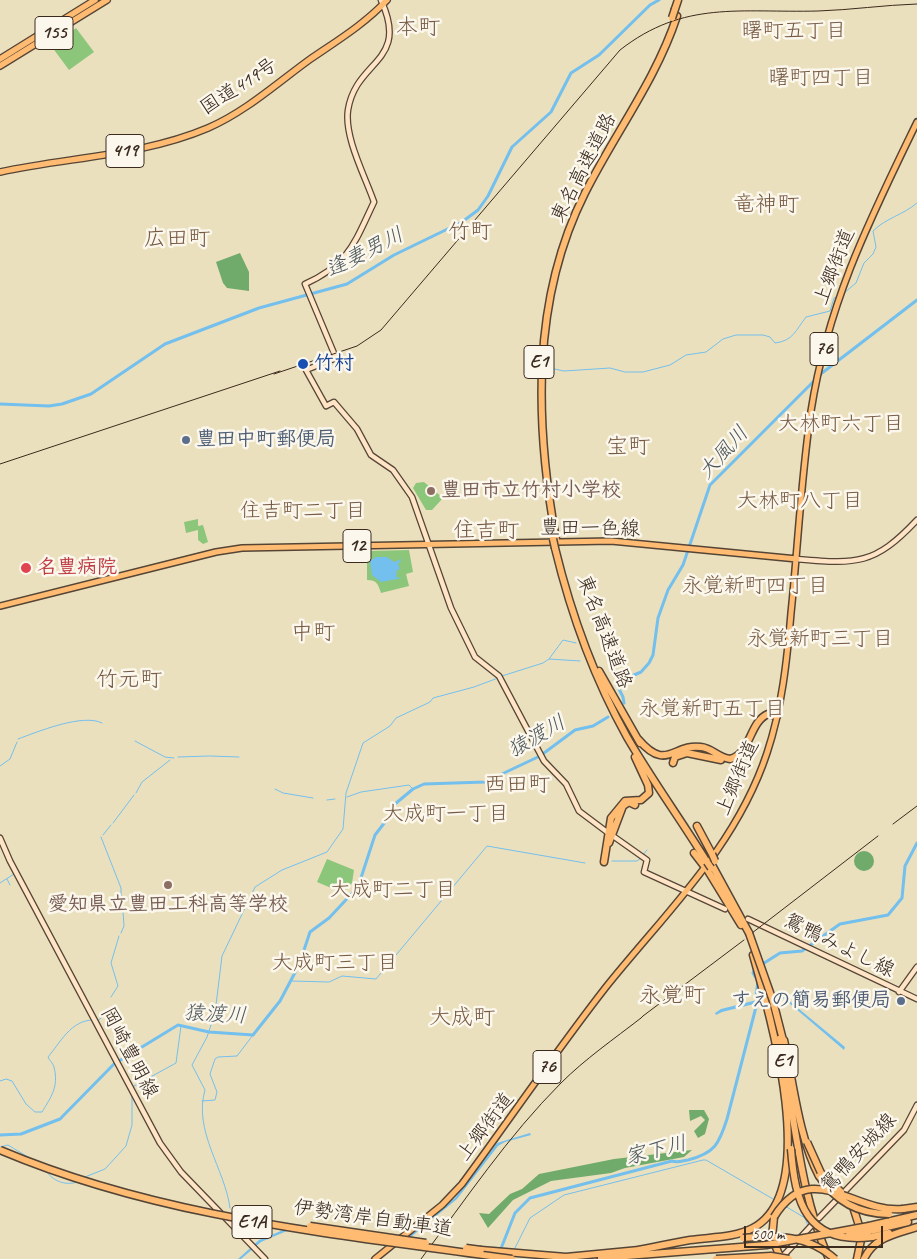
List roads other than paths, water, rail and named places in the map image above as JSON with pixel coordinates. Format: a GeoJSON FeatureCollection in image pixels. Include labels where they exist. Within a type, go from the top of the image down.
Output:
{"type":"FeatureCollection","features":[{"type":"Feature","properties":{"kind":"highway","name":"155"},"geometry":{"type":"LineString","coordinates":[[0,59],[95,0]]}},
{"type":"Feature","properties":{"kind":"highway","name":"155"},"geometry":{"type":"LineString","coordinates":[[0,66],[107,0]]}},
{"type":"Feature","properties":{"kind":"highway","name":"東名高速道路"},"geometry":{"type":"LineString","coordinates":[[680,0],[648,83],[585,189],[558,264],[548,305],[544,340],[541,405],[554,539],[577,624],[605,693],[642,762],[710,863],[747,934],[780,1027],[815,1212],[834,1259]]}},
{"type":"Feature","properties":{"kind":"highway","name":"国道419号"},"geometry":{"type":"LineString","coordinates":[[0,172],[159,144],[209,127],[237,112],[366,20],[383,1]]}},
{"type":"Feature","properties":{"kind":"highway","name":"東名高速道路"},"geometry":{"type":"LineString","coordinates":[[556,548],[572,601],[597,668],[634,742],[730,896],[747,934],[770,1003],[797,1120]]}},
{"type":"Feature","properties":{"kind":"highway"},"geometry":{"type":"LineString","coordinates":[[597,668],[647,752]]}},
{"type":"Feature","properties":{"kind":"highway"},"geometry":{"type":"LineString","coordinates":[[605,693],[649,790],[642,799],[623,802],[612,816],[604,862],[622,808],[626,804],[634,803]]}},
{"type":"Feature","properties":{"kind":"highway"},"geometry":{"type":"LineString","coordinates":[[638,739],[648,750],[658,755],[669,755],[700,747],[723,758],[732,758],[741,752],[762,718],[770,714],[777,716]]}},
{"type":"Feature","properties":{"kind":"highway"},"geometry":{"type":"LineString","coordinates":[[673,763],[675,757],[685,753],[724,761],[734,760],[742,754],[762,720],[767,717],[777,716]]}},
{"type":"Feature","properties":{"kind":"highway"},"geometry":{"type":"LineString","coordinates":[[697,826],[710,863]]}},
{"type":"Feature","properties":{"kind":"highway"},"geometry":{"type":"LineString","coordinates":[[694,853],[710,863]]}},
{"type":"Feature","properties":{"kind":"highway"},"geometry":{"type":"LineString","coordinates":[[770,1003],[795,1185],[800,1204],[808,1217],[829,1232],[848,1238],[872,1237],[915,1221]]}},
{"type":"Feature","properties":{"kind":"highway"},"geometry":{"type":"LineString","coordinates":[[638,1250],[735,1234],[754,1228],[769,1215],[780,1196],[787,1170],[788,1152],[784,1100]]}},
{"type":"Feature","properties":{"kind":"highway"},"geometry":{"type":"LineString","coordinates":[[797,1120],[801,1143],[819,1176],[831,1192],[841,1200],[860,1210],[874,1213],[891,1214],[917,1208]]}},
{"type":"Feature","properties":{"kind":"highway","name":"東名高速道路"},"geometry":{"type":"LineString","coordinates":[[801,1143],[809,1205],[829,1259]]}},
{"type":"Feature","properties":{"kind":"highway"},"geometry":{"type":"LineString","coordinates":[[801,1143],[821,1173],[854,1210],[862,1235],[857,1259]]}},
{"type":"Feature","properties":{"kind":"highway","name":"伊勢湾岸自動車道"},"geometry":{"type":"LineString","coordinates":[[0,1146],[74,1174],[182,1204],[269,1221],[526,1256],[575,1259],[733,1250]]}},
{"type":"Feature","properties":{"kind":"highway","name":"伊勢湾岸自動車道"},"geometry":{"type":"LineString","coordinates":[[0,1150],[102,1187],[203,1213],[512,1259]]}},
{"type":"Feature","properties":{"kind":"highway"},"geometry":{"type":"LineString","coordinates":[[785,1258],[772,1238],[774,1217],[792,1195],[816,1188],[831,1190],[879,1209],[917,1208]]}},
{"type":"Feature","properties":{"kind":"highway"},"geometry":{"type":"LineString","coordinates":[[864,1259],[872,1247],[884,1238],[915,1221]]}},
{"type":"Feature","properties":{"kind":"highway","name":"伊勢湾岸自動車道"},"geometry":{"type":"LineString","coordinates":[[645,1259],[767,1246],[915,1221]]}},
{"type":"Feature","properties":{"kind":"highway"},"geometry":{"type":"LineString","coordinates":[[481,1250],[566,1256],[743,1238],[784,1236],[810,1243],[834,1259]]}},
{"type":"Feature","properties":{"kind":"highway"},"geometry":{"type":"LineString","coordinates":[[716,1259],[771,1256],[785,1258]]}},
{"type":"Feature","properties":{"kind":"main road"},"geometry":{"type":"LineString","coordinates":[[383,1],[390,21],[389,41],[384,53],[353,94],[348,118],[350,135],[374,202],[348,253],[331,272],[305,284],[336,358],[306,370],[326,406],[334,402],[356,428],[370,455],[389,466],[407,488],[416,505],[428,545],[451,608],[475,657],[499,676],[541,755],[566,784],[582,815],[607,832]]}},
{"type":"Feature","properties":{"kind":"main road","name":"上郷街道"},"geometry":{"type":"LineString","coordinates":[[375,1259],[442,1205],[462,1184],[606,987],[687,892],[718,852],[739,817],[767,753],[785,677],[808,429],[822,355],[852,259],[917,122]]}},
{"type":"Feature","properties":{"kind":"main road"},"geometry":{"type":"LineString","coordinates":[[797,558],[843,563],[870,558],[897,542],[917,520]]}},
{"type":"Feature","properties":{"kind":"main road","name":"豊田一色線"},"geometry":{"type":"LineString","coordinates":[[0,606],[228,550],[275,547],[611,541],[797,558]]}},
{"type":"Feature","properties":{"kind":"main road"},"geometry":{"type":"LineString","coordinates":[[613,836],[648,862],[644,872],[726,909]]}},
{"type":"Feature","properties":{"kind":"main road","name":"岡崎豊明線"},"geometry":{"type":"LineString","coordinates":[[0,838],[10,861],[168,1156],[254,1245],[265,1259]]}},
{"type":"Feature","properties":{"kind":"main road","name":"鴛鴨みよし線"},"geometry":{"type":"LineString","coordinates":[[748,919],[917,999]]}},
{"type":"Feature","properties":{"kind":"main road"},"geometry":{"type":"LineString","coordinates":[[899,992],[917,967]]}},
{"type":"Feature","properties":{"kind":"main road","name":"鴛鴨安城線"},"geometry":{"type":"LineString","coordinates":[[819,1218],[904,1130],[917,1105]]}},
{"type":"Feature","properties":{"kind":"main road"},"geometry":{"type":"LineString","coordinates":[[785,1258],[812,1225]]}},
{"type":"Feature","properties":{"kind":"water"},"geometry":{"type":"Polygon","coordinates":[[[376,557],[387,557],[394,562],[402,559],[398,564],[400,569],[397,570],[396,577],[402,578],[381,582],[372,575],[370,561],[376,557]]]}},
{"type":"Feature","properties":{"kind":"water"},"geometry":{"type":"Polygon","coordinates":[[[781,994],[845,1047],[844,1050],[782,997],[716,1015],[715,1013],[721,1009],[781,994]]]}},
{"type":"Feature","properties":{"kind":"water"},"geometry":{"type":"Polygon","coordinates":[[[530,1133],[531,1135],[505,1142],[498,1146],[457,1199],[405,1242],[294,1228],[261,1242],[241,1259],[238,1259],[259,1240],[293,1226],[405,1239],[455,1198],[497,1143],[530,1133]]]}},
{"type":"Feature","properties":{"kind":"waterway","name":"逢妻男川"},"geometry":{"type":"LineString","coordinates":[[0,404],[49,406],[62,404],[91,394],[165,344],[259,308],[347,284],[394,255],[462,222],[478,210],[488,196],[512,147],[551,112],[571,73],[599,55],[650,5],[659,0]]}},
{"type":"Feature","properties":{"kind":"waterway"},"geometry":{"type":"LineString","coordinates":[[844,293],[856,283],[864,263],[873,254],[876,247],[873,231],[917,203]]}},
{"type":"Feature","properties":{"kind":"waterway"},"geometry":{"type":"LineString","coordinates":[[545,367],[564,371],[610,368],[625,372],[643,372],[670,365],[686,355],[706,352],[723,339],[736,335],[763,335],[770,337],[775,343],[781,342],[794,334],[806,317],[830,311],[834,298],[838,296]]}},
{"type":"Feature","properties":{"kind":"waterway","name":"大風川"},"geometry":{"type":"LineString","coordinates":[[624,703],[617,685],[618,682],[641,672],[653,655],[658,618],[668,590],[683,565],[710,485],[822,373],[917,300]]}},
{"type":"Feature","properties":{"kind":"waterway"},"geometry":{"type":"LineString","coordinates":[[533,367],[539,367]]}},
{"type":"Feature","properties":{"kind":"waterway"},"geometry":{"type":"LineString","coordinates":[[549,659],[563,640],[576,643]]}},
{"type":"Feature","properties":{"kind":"waterway"},"geometry":{"type":"LineString","coordinates":[[502,676],[543,663],[549,659],[580,661]]}},
{"type":"Feature","properties":{"kind":"waterway"},"geometry":{"type":"LineString","coordinates":[[230,1208],[227,1193],[206,1135],[202,1105],[205,1090],[192,1065],[207,1037],[215,1013],[222,956],[255,887],[282,870],[327,852],[343,829],[346,793],[363,743],[390,726],[396,718],[430,702],[433,698],[474,687],[498,678]]}},
{"type":"Feature","properties":{"kind":"waterway","name":"猿渡川"},"geometry":{"type":"LineString","coordinates":[[0,1135],[21,1134],[60,1119],[114,1064],[178,1025],[209,1032],[253,1035],[280,1001],[299,965],[310,932],[329,918],[358,887],[375,835],[392,813],[395,804],[413,789],[424,784],[485,782],[540,756],[575,730],[593,726],[608,717]]}},
{"type":"Feature","properties":{"kind":"waterway"},"geometry":{"type":"LineString","coordinates":[[18,739],[72,722],[84,720],[102,723]]}},
{"type":"Feature","properties":{"kind":"waterway"},"geometry":{"type":"LineString","coordinates":[[135,741],[165,757],[174,758]]}},
{"type":"Feature","properties":{"kind":"waterway"},"geometry":{"type":"LineString","coordinates":[[0,766],[10,759],[17,742]]}},
{"type":"Feature","properties":{"kind":"waterway"},"geometry":{"type":"LineString","coordinates":[[178,757],[209,756]]}},
{"type":"Feature","properties":{"kind":"waterway"},"geometry":{"type":"LineString","coordinates":[[210,756],[239,757]]}},
{"type":"Feature","properties":{"kind":"waterway"},"geometry":{"type":"LineString","coordinates":[[136,793],[142,782],[170,760]]}},
{"type":"Feature","properties":{"kind":"waterway"},"geometry":{"type":"LineString","coordinates":[[347,797],[361,792],[409,785],[413,789]]}},
{"type":"Feature","properties":{"kind":"waterway"},"geometry":{"type":"LineString","coordinates":[[275,789],[283,793],[313,798]]}},
{"type":"Feature","properties":{"kind":"waterway"},"geometry":{"type":"LineString","coordinates":[[113,823],[134,795]]}},
{"type":"Feature","properties":{"kind":"waterway"},"geometry":{"type":"LineString","coordinates":[[327,800],[335,799]]}},
{"type":"Feature","properties":{"kind":"waterway"},"geometry":{"type":"LineString","coordinates":[[103,835],[111,825]]}},
{"type":"Feature","properties":{"kind":"waterway"},"geometry":{"type":"LineString","coordinates":[[101,837],[121,888],[121,909]]}},
{"type":"Feature","properties":{"kind":"waterway","name":"家下川"},"geometry":{"type":"LineString","coordinates":[[761,965],[780,953],[802,951],[840,924],[888,915],[902,898],[905,866],[917,843]]}},
{"type":"Feature","properties":{"kind":"waterway"},"geometry":{"type":"LineString","coordinates":[[291,981],[329,982],[342,976],[376,979],[487,846],[585,863]]}},
{"type":"Feature","properties":{"kind":"waterway"},"geometry":{"type":"LineString","coordinates":[[643,855],[647,850]]}},
{"type":"Feature","properties":{"kind":"waterway"},"geometry":{"type":"LineString","coordinates":[[612,861],[637,861],[641,858]]}},
{"type":"Feature","properties":{"kind":"waterway"},"geometry":{"type":"LineString","coordinates":[[0,883],[14,874]]}},
{"type":"Feature","properties":{"kind":"waterway"},"geometry":{"type":"LineString","coordinates":[[7,879],[10,885]]}},
{"type":"Feature","properties":{"kind":"waterway"},"geometry":{"type":"LineString","coordinates":[[121,933],[124,926],[123,912]]}},
{"type":"Feature","properties":{"kind":"waterway"},"geometry":{"type":"LineString","coordinates":[[111,997],[118,986],[111,963],[119,936]]}},
{"type":"Feature","properties":{"kind":"waterway","name":"家下川"},"geometry":{"type":"LineString","coordinates":[[755,968],[753,973],[758,981],[756,996]]}},
{"type":"Feature","properties":{"kind":"waterway"},"geometry":{"type":"LineString","coordinates":[[97,1021],[117,1006]]}},
{"type":"Feature","properties":{"kind":"waterway","name":"家下川"},"geometry":{"type":"LineString","coordinates":[[500,1251],[515,1213],[530,1198],[672,1161],[688,1160],[710,1151],[718,1141],[727,1119],[756,1007]]}},
{"type":"Feature","properties":{"kind":"waterway"},"geometry":{"type":"LineString","coordinates":[[0,1081],[6,1079],[12,1081],[26,1104],[35,1112],[42,1112],[53,1091],[56,1080],[53,1064],[48,1057],[72,1028],[85,1021],[93,1020]]}},
{"type":"Feature","properties":{"kind":"waterway"},"geometry":{"type":"LineString","coordinates":[[133,1090],[134,1086],[176,1063],[181,1026]]}},
{"type":"Feature","properties":{"kind":"waterway"},"geometry":{"type":"LineString","coordinates":[[202,1101],[215,1100],[217,1092],[210,1074],[215,1059],[218,1057],[237,1056],[253,1035]]}},
{"type":"Feature","properties":{"kind":"waterway"},"geometry":{"type":"LineString","coordinates":[[85,1177],[105,1169],[126,1146],[132,1125],[132,1094]]}},
{"type":"Feature","properties":{"kind":"waterway"},"geometry":{"type":"LineString","coordinates":[[0,1147],[8,1145],[28,1157]]}},
{"type":"Feature","properties":{"kind":"waterway"},"geometry":{"type":"LineString","coordinates":[[514,1250],[530,1218],[564,1195],[703,1160],[773,1199]]}},
{"type":"Feature","properties":{"kind":"waterway"},"geometry":{"type":"LineString","coordinates":[[45,1170],[59,1182],[78,1182]]}},
{"type":"Feature","properties":{"kind":"waterway"},"geometry":{"type":"LineString","coordinates":[[785,1206],[805,1218],[808,1226]]}},
{"type":"Feature","properties":{"kind":"railway"},"geometry":{"type":"LineString","coordinates":[[274,374],[357,346],[381,330],[620,50],[644,34],[667,23],[690,16],[714,12],[818,11],[917,4]]}},
{"type":"Feature","properties":{"kind":"railway"},"geometry":{"type":"LineString","coordinates":[[0,464],[280,371]]}},
{"type":"Feature","properties":{"kind":"railway"},"geometry":{"type":"LineString","coordinates":[[893,824],[917,806]]}},
{"type":"Feature","properties":{"kind":"railway"},"geometry":{"type":"LineString","coordinates":[[752,933],[878,836]]}},
{"type":"Feature","properties":{"kind":"railway"},"geometry":{"type":"LineString","coordinates":[[643,1016],[744,940]]}},
{"type":"Feature","properties":{"kind":"railway"},"geometry":{"type":"LineString","coordinates":[[421,1259],[488,1168],[542,1103],[580,1066],[641,1018]]}},
{"type":"Feature","properties":{"kind":"place","name":"竹村"},"geometry":{"type":"Point","coordinates":[303,364]}},
{"type":"Feature","properties":{"kind":"place","name":"豊田中町郵便局"},"geometry":{"type":"Point","coordinates":[186,440]}},
{"type":"Feature","properties":{"kind":"place","name":"豊田市立竹村小学校"},"geometry":{"type":"Point","coordinates":[431,491]}},
{"type":"Feature","properties":{"kind":"place","name":"名豊病院"},"geometry":{"type":"Point","coordinates":[26,568]}},
{"type":"Feature","properties":{"kind":"place","name":"愛知県立豊田工科高等学校"},"geometry":{"type":"Point","coordinates":[168,885]}},
{"type":"Feature","properties":{"kind":"place","name":"すえの簡易郵便局"},"geometry":{"type":"Point","coordinates":[901,1001]}},
{"type":"Feature","properties":{"kind":"district","name":"本町"},"geometry":{"type":"Point","coordinates":[418,28]}},
{"type":"Feature","properties":{"kind":"district","name":"曙町五丁目"},"geometry":{"type":"Point","coordinates":[794,31]}},
{"type":"Feature","properties":{"kind":"district","name":"曙町四丁目"},"geometry":{"type":"Point","coordinates":[821,78]}},
{"type":"Feature","properties":{"kind":"district","name":"竜神町"},"geometry":{"type":"Point","coordinates":[766,205]}},
{"type":"Feature","properties":{"kind":"district","name":"竹町"},"geometry":{"type":"Point","coordinates":[470,232]}},
{"type":"Feature","properties":{"kind":"district","name":"広田町"},"geometry":{"type":"Point","coordinates":[177,239]}},
{"type":"Feature","properties":{"kind":"district","name":"大林町六丁目"},"geometry":{"type":"Point","coordinates":[841,424]}},
{"type":"Feature","properties":{"kind":"district","name":"宝町"},"geometry":{"type":"Point","coordinates":[628,447]}},
{"type":"Feature","properties":{"kind":"district","name":"大林町八丁目"},"geometry":{"type":"Point","coordinates":[800,501]}},
{"type":"Feature","properties":{"kind":"district","name":"住吉町二丁目"},"geometry":{"type":"Point","coordinates":[303,511]}},
{"type":"Feature","properties":{"kind":"district","name":"住吉町"},"geometry":{"type":"Point","coordinates":[486,531]}},
{"type":"Feature","properties":{"kind":"district","name":"永覚新町四丁目"},"geometry":{"type":"Point","coordinates":[755,586]}},
{"type":"Feature","properties":{"kind":"district","name":"中町"},"geometry":{"type":"Point","coordinates":[313,633]}},
{"type":"Feature","properties":{"kind":"district","name":"永覚新町三丁目"},"geometry":{"type":"Point","coordinates":[820,639]}},
{"type":"Feature","properties":{"kind":"district","name":"竹元町"},"geometry":{"type":"Point","coordinates":[129,680]}},
{"type":"Feature","properties":{"kind":"district","name":"永覚新町五丁目"},"geometry":{"type":"Point","coordinates":[712,709]}},
{"type":"Feature","properties":{"kind":"district","name":"西田町"},"geometry":{"type":"Point","coordinates":[517,785]}},
{"type":"Feature","properties":{"kind":"district","name":"大成町一丁目"},"geometry":{"type":"Point","coordinates":[446,814]}},
{"type":"Feature","properties":{"kind":"district","name":"大成町二丁目"},"geometry":{"type":"Point","coordinates":[393,890]}},
{"type":"Feature","properties":{"kind":"district","name":"大成町三丁目"},"geometry":{"type":"Point","coordinates":[335,963]}},
{"type":"Feature","properties":{"kind":"district","name":"永覚町"},"geometry":{"type":"Point","coordinates":[672,996]}},
{"type":"Feature","properties":{"kind":"district","name":"大成町"},"geometry":{"type":"Point","coordinates":[462,1018]}}]}
